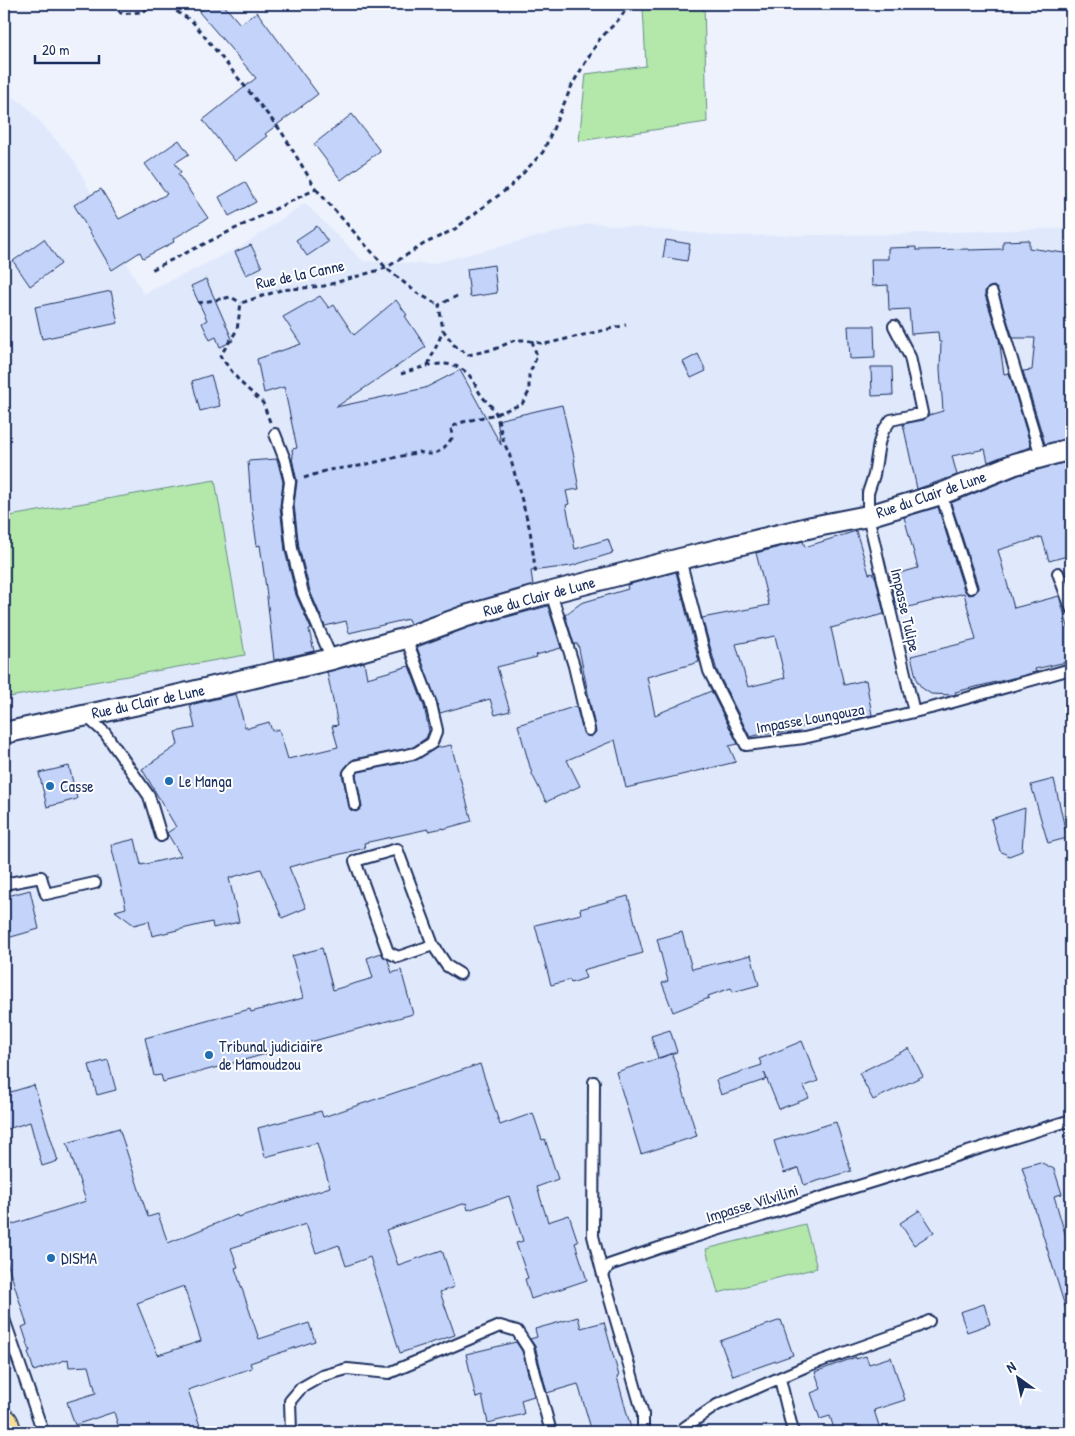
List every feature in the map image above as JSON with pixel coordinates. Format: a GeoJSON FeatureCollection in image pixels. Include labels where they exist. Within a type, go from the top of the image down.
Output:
{"type":"FeatureCollection","features":[{"type":"Feature","properties":{"kind":"main road"},"geometry":{"type":"LineString","coordinates":[[4,1423],[7,1432]]}},
{"type":"Feature","properties":{"kind":"street","name":"Rue du Clair de Lune"},"geometry":{"type":"LineString","coordinates":[[4,733],[172,697],[332,659],[406,638],[466,616],[680,558],[868,516],[942,494],[1015,464],[1071,449]]}},
{"type":"Feature","properties":{"kind":"lane"},"geometry":{"type":"LineString","coordinates":[[992,293],[1041,456]]}},
{"type":"Feature","properties":{"kind":"lane","name":"Impasse Tulipe"},"geometry":{"type":"LineString","coordinates":[[894,326],[910,357],[922,412],[891,420],[883,431],[879,443],[874,475],[868,493],[868,516],[914,712]]}},
{"type":"Feature","properties":{"kind":"lane"},"geometry":{"type":"LineString","coordinates":[[275,434],[285,460],[290,482],[287,504],[292,549],[303,593],[332,659]]}},
{"type":"Feature","properties":{"kind":"lane"},"geometry":{"type":"LineString","coordinates":[[942,494],[971,588]]}},
{"type":"Feature","properties":{"kind":"lane","name":"Impasse Loungouza"},"geometry":{"type":"LineString","coordinates":[[680,558],[710,671],[746,744],[804,738],[914,712],[1071,669]]}},
{"type":"Feature","properties":{"kind":"lane"},"geometry":{"type":"LineString","coordinates":[[1058,573],[1071,608]]}},
{"type":"Feature","properties":{"kind":"lane"},"geometry":{"type":"LineString","coordinates":[[546,594],[574,666],[589,730]]}},
{"type":"Feature","properties":{"kind":"lane"},"geometry":{"type":"LineString","coordinates":[[355,805],[349,773],[356,766],[416,753],[432,743],[437,730],[431,704],[406,638]]}},
{"type":"Feature","properties":{"kind":"lane"},"geometry":{"type":"LineString","coordinates":[[85,715],[105,733],[149,796],[161,836]]}},
{"type":"Feature","properties":{"kind":"lane"},"geometry":{"type":"LineString","coordinates":[[433,946],[398,956],[388,952],[355,861],[397,849],[433,946],[448,966],[460,974]]}},
{"type":"Feature","properties":{"kind":"lane"},"geometry":{"type":"LineString","coordinates":[[4,884],[42,877],[46,894],[95,883]]}},
{"type":"Feature","properties":{"kind":"lane"},"geometry":{"type":"LineString","coordinates":[[594,1082],[593,1236],[643,1414],[643,1432]]}},
{"type":"Feature","properties":{"kind":"lane","name":"Impasse Vilvilini"},"geometry":{"type":"LineString","coordinates":[[603,1275],[609,1265],[626,1258],[1071,1120]]}},
{"type":"Feature","properties":{"kind":"lane"},"geometry":{"type":"LineString","coordinates":[[4,1319],[43,1432]]}},
{"type":"Feature","properties":{"kind":"lane"},"geometry":{"type":"LineString","coordinates":[[680,1432],[717,1405],[807,1366],[929,1321]]}},
{"type":"Feature","properties":{"kind":"lane"},"geometry":{"type":"LineString","coordinates":[[291,1432],[290,1401],[301,1388],[322,1376],[347,1369],[389,1373],[500,1326],[516,1330],[528,1348],[551,1432]]}},
{"type":"Feature","properties":{"kind":"lane"},"geometry":{"type":"LineString","coordinates":[[780,1379],[794,1432]]}},
{"type":"Feature","properties":{"kind":"path"},"geometry":{"type":"LineString","coordinates":[[112,4],[122,14],[140,12],[165,4],[192,21],[281,131],[316,189],[386,268],[417,293],[439,306],[443,330],[454,345],[468,355],[494,349],[515,340],[545,344],[626,325]]}},
{"type":"Feature","properties":{"kind":"path","name":"Rue de la Canne"},"geometry":{"type":"LineString","coordinates":[[275,434],[263,404],[240,382],[220,356],[237,330],[241,303],[281,290],[324,286],[386,268],[424,244],[455,229],[511,186],[543,152],[573,83],[598,40],[621,17],[629,4]]}},
{"type":"Feature","properties":{"kind":"path"},"geometry":{"type":"LineString","coordinates":[[150,270],[316,189]]}},
{"type":"Feature","properties":{"kind":"path"},"geometry":{"type":"LineString","coordinates":[[439,306],[458,296]]}},
{"type":"Feature","properties":{"kind":"path"},"geometry":{"type":"LineString","coordinates":[[198,303],[231,297],[241,303]]}},
{"type":"Feature","properties":{"kind":"path"},"geometry":{"type":"LineString","coordinates":[[428,365],[443,330]]}},
{"type":"Feature","properties":{"kind":"path"},"geometry":{"type":"LineString","coordinates":[[290,482],[328,470],[359,466],[419,452],[426,455],[442,451],[452,438],[451,427],[496,414],[522,404],[529,392],[530,374],[537,356],[532,341]]}},
{"type":"Feature","properties":{"kind":"path"},"geometry":{"type":"LineString","coordinates":[[401,374],[428,365],[454,364],[468,374],[496,414],[503,442],[509,452],[526,515],[534,566],[546,594]]}},
{"type":"Feature","properties":{"kind":"shaded area"},"geometry":{"type":"Polygon","coordinates":[[[4,91],[25,105],[74,160],[143,294],[242,246],[305,203],[363,261],[431,264],[591,223],[726,236],[896,234],[1071,228],[1071,1432],[4,1432],[4,91]]]}},
{"type":"Feature","properties":{"kind":"green space"},"geometry":{"type":"Polygon","coordinates":[[[704,4],[707,122],[579,141],[586,74],[646,66],[643,7],[704,4]]]}},
{"type":"Feature","properties":{"kind":"green space"},"geometry":{"type":"Polygon","coordinates":[[[215,480],[245,655],[4,698],[4,517],[215,480]]]}},
{"type":"Feature","properties":{"kind":"green space"},"geometry":{"type":"Polygon","coordinates":[[[805,1224],[817,1268],[718,1293],[706,1249],[805,1224]]]}},
{"type":"Feature","properties":{"kind":"building"},"geometry":{"type":"Polygon","coordinates":[[[209,4],[223,4],[240,24],[257,12],[318,94],[265,134],[267,136],[235,161],[203,120],[256,78],[199,12],[209,4]]]}},
{"type":"Feature","properties":{"kind":"building"},"geometry":{"type":"Polygon","coordinates":[[[352,114],[380,151],[341,180],[314,144],[352,114]]]}},
{"type":"Feature","properties":{"kind":"building"},"geometry":{"type":"Polygon","coordinates":[[[179,140],[189,154],[175,163],[181,172],[178,174],[208,218],[173,239],[174,242],[143,258],[140,252],[112,270],[74,205],[101,189],[119,219],[167,194],[145,164],[179,140]]]}},
{"type":"Feature","properties":{"kind":"building"},"geometry":{"type":"Polygon","coordinates":[[[245,182],[256,202],[229,216],[219,197],[245,182]]]}},
{"type":"Feature","properties":{"kind":"building"},"geometry":{"type":"Polygon","coordinates":[[[317,226],[328,242],[307,256],[296,240],[317,226]]]}},
{"type":"Feature","properties":{"kind":"building"},"geometry":{"type":"Polygon","coordinates":[[[44,239],[61,264],[30,286],[13,261],[44,239]]]}},
{"type":"Feature","properties":{"kind":"building"},"geometry":{"type":"Polygon","coordinates":[[[666,240],[690,244],[687,261],[663,257],[666,240]]]}},
{"type":"Feature","properties":{"kind":"building"},"geometry":{"type":"Polygon","coordinates":[[[1029,240],[1029,248],[1071,254],[1071,346],[1066,346],[1071,383],[1071,437],[1045,444],[1023,371],[1032,370],[1035,338],[1013,338],[998,291],[994,286],[990,287],[985,291],[985,295],[999,339],[1004,374],[1009,373],[1031,447],[988,462],[985,449],[952,456],[957,475],[917,489],[903,424],[924,420],[929,415],[943,411],[940,369],[941,342],[939,342],[938,332],[911,334],[909,309],[889,310],[888,285],[872,286],[871,259],[888,259],[888,248],[916,247],[916,250],[1003,249],[1003,241],[1029,240]]]}},
{"type":"Feature","properties":{"kind":"building"},"geometry":{"type":"Polygon","coordinates":[[[251,245],[262,267],[246,275],[235,252],[251,245]]]}},
{"type":"Feature","properties":{"kind":"building"},"geometry":{"type":"Polygon","coordinates":[[[494,265],[497,293],[470,297],[467,269],[494,265]]]}},
{"type":"Feature","properties":{"kind":"building"},"geometry":{"type":"Polygon","coordinates":[[[206,279],[233,341],[220,347],[216,337],[210,340],[202,323],[207,320],[191,286],[206,279]]]}},
{"type":"Feature","properties":{"kind":"building"},"geometry":{"type":"Polygon","coordinates":[[[111,291],[118,323],[42,339],[35,307],[111,291]]]}},
{"type":"Feature","properties":{"kind":"building"},"geometry":{"type":"Polygon","coordinates":[[[320,296],[329,308],[334,305],[354,335],[396,300],[426,347],[336,407],[425,388],[460,370],[501,445],[497,420],[562,405],[575,461],[579,489],[566,491],[569,504],[566,505],[575,549],[608,539],[613,553],[571,566],[531,571],[533,585],[463,605],[410,624],[408,619],[349,633],[346,621],[325,626],[310,591],[299,548],[294,505],[297,481],[292,458],[292,449],[297,448],[284,387],[264,393],[257,359],[301,344],[283,317],[320,296]]]}},
{"type":"Feature","properties":{"kind":"building"},"geometry":{"type":"Polygon","coordinates":[[[848,326],[874,326],[875,358],[850,359],[848,326]]]}},
{"type":"Feature","properties":{"kind":"building"},"geometry":{"type":"Polygon","coordinates":[[[698,354],[706,371],[691,378],[683,362],[698,354]]]}},
{"type":"Feature","properties":{"kind":"building"},"geometry":{"type":"Polygon","coordinates":[[[871,367],[892,367],[893,395],[872,396],[871,367]]]}},
{"type":"Feature","properties":{"kind":"building"},"geometry":{"type":"Polygon","coordinates":[[[211,375],[220,406],[200,411],[192,381],[211,375]]]}},
{"type":"Feature","properties":{"kind":"building"},"geometry":{"type":"Polygon","coordinates":[[[277,459],[283,482],[280,506],[285,551],[296,595],[311,629],[309,630],[314,651],[274,660],[260,545],[257,546],[251,502],[248,461],[277,459]]]}},
{"type":"Feature","properties":{"kind":"building"},"geometry":{"type":"Polygon","coordinates":[[[1071,461],[1071,555],[1049,561],[1042,537],[998,550],[1014,608],[1059,596],[1069,630],[1071,630],[1071,661],[1035,669],[1036,672],[1025,675],[955,692],[956,694],[954,695],[931,694],[922,688],[917,681],[911,656],[976,640],[964,593],[897,610],[889,576],[918,568],[904,517],[938,507],[964,590],[969,595],[974,594],[978,590],[978,586],[951,503],[1019,475],[1071,461]]]}},
{"type":"Feature","properties":{"kind":"building"},"geometry":{"type":"Polygon","coordinates":[[[856,531],[869,574],[873,573],[876,579],[884,614],[831,628],[844,685],[866,680],[872,715],[853,719],[852,714],[779,733],[778,730],[750,737],[717,671],[702,618],[769,605],[756,553],[803,541],[805,547],[856,531]],[[775,636],[736,644],[748,687],[785,678],[775,636]]]}},
{"type":"Feature","properties":{"kind":"building"},"geometry":{"type":"Polygon","coordinates":[[[676,572],[699,662],[647,677],[655,715],[711,691],[738,744],[729,746],[736,762],[626,788],[615,740],[567,760],[580,786],[546,802],[532,774],[518,725],[576,706],[584,734],[591,737],[596,732],[578,644],[574,644],[565,615],[581,603],[628,589],[627,585],[676,572]]]}},
{"type":"Feature","properties":{"kind":"building"},"geometry":{"type":"Polygon","coordinates":[[[548,606],[561,648],[536,655],[537,657],[497,667],[510,711],[495,715],[490,699],[440,713],[417,647],[470,627],[548,606]]]}},
{"type":"Feature","properties":{"kind":"building"},"geometry":{"type":"Polygon","coordinates":[[[364,662],[367,678],[409,666],[424,706],[429,731],[426,738],[413,747],[354,759],[350,762],[342,774],[350,809],[356,812],[362,807],[356,775],[359,772],[417,760],[436,748],[451,745],[472,821],[443,829],[429,831],[428,829],[364,843],[365,848],[289,867],[306,908],[282,918],[261,869],[229,878],[239,922],[213,928],[212,922],[152,936],[149,921],[134,925],[115,911],[126,908],[111,845],[135,839],[141,865],[181,856],[167,833],[176,827],[142,769],[178,745],[175,732],[195,728],[190,705],[236,694],[245,727],[248,728],[269,722],[272,731],[279,729],[288,759],[338,747],[332,726],[338,725],[327,672],[364,662]]]}},
{"type":"Feature","properties":{"kind":"building"},"geometry":{"type":"Polygon","coordinates":[[[69,766],[77,799],[47,807],[39,773],[69,766]]]}},
{"type":"Feature","properties":{"kind":"building"},"geometry":{"type":"Polygon","coordinates":[[[1054,779],[1067,838],[1048,843],[1031,785],[1054,779]]]}},
{"type":"Feature","properties":{"kind":"building"},"geometry":{"type":"Polygon","coordinates":[[[1025,808],[1022,851],[1009,856],[1000,851],[991,819],[1025,808]]]}},
{"type":"Feature","properties":{"kind":"building"},"geometry":{"type":"Polygon","coordinates":[[[30,890],[39,929],[4,939],[4,897],[30,890]]]}},
{"type":"Feature","properties":{"kind":"building"},"geometry":{"type":"Polygon","coordinates":[[[628,896],[643,953],[583,970],[586,978],[571,983],[570,980],[551,985],[535,925],[581,914],[580,909],[628,896]]]}},
{"type":"Feature","properties":{"kind":"building"},"geometry":{"type":"Polygon","coordinates":[[[682,932],[692,969],[751,955],[759,985],[733,992],[731,988],[673,1012],[662,983],[668,981],[657,939],[682,932]]]}},
{"type":"Feature","properties":{"kind":"building"},"geometry":{"type":"Polygon","coordinates":[[[322,948],[333,990],[373,978],[367,958],[381,953],[388,960],[392,973],[401,970],[413,1014],[163,1082],[161,1075],[154,1076],[145,1038],[250,1009],[251,1012],[303,998],[292,956],[322,948]]]}},
{"type":"Feature","properties":{"kind":"building"},"geometry":{"type":"Polygon","coordinates":[[[670,1030],[677,1052],[658,1058],[651,1036],[670,1030]]]}},
{"type":"Feature","properties":{"kind":"building"},"geometry":{"type":"Polygon","coordinates":[[[802,1041],[818,1081],[804,1086],[809,1098],[779,1109],[767,1079],[721,1095],[716,1080],[762,1065],[759,1059],[802,1041]]]}},
{"type":"Feature","properties":{"kind":"building"},"geometry":{"type":"Polygon","coordinates":[[[909,1048],[923,1076],[873,1100],[859,1073],[909,1048]]]}},
{"type":"Feature","properties":{"kind":"building"},"geometry":{"type":"Polygon","coordinates":[[[672,1054],[697,1136],[641,1154],[616,1072],[672,1054]]]}},
{"type":"Feature","properties":{"kind":"building"},"geometry":{"type":"Polygon","coordinates":[[[108,1060],[116,1090],[97,1095],[89,1065],[108,1060]]]}},
{"type":"Feature","properties":{"kind":"building"},"geometry":{"type":"Polygon","coordinates":[[[480,1064],[500,1125],[533,1113],[542,1140],[545,1139],[558,1179],[537,1187],[548,1222],[569,1215],[578,1242],[575,1243],[587,1280],[531,1299],[525,1279],[528,1278],[516,1243],[523,1241],[509,1196],[468,1210],[466,1203],[386,1230],[398,1265],[442,1250],[454,1287],[440,1292],[455,1335],[400,1353],[370,1257],[346,1266],[339,1245],[316,1253],[306,1224],[231,1248],[238,1267],[235,1268],[259,1339],[309,1323],[315,1341],[250,1363],[252,1368],[188,1390],[202,1432],[120,1432],[114,1412],[75,1425],[67,1402],[96,1393],[89,1366],[69,1367],[68,1359],[34,1371],[22,1327],[27,1325],[4,1252],[4,1227],[86,1201],[67,1143],[119,1128],[148,1217],[158,1214],[168,1243],[237,1215],[238,1217],[330,1187],[317,1143],[265,1157],[258,1128],[321,1111],[323,1117],[480,1064]],[[184,1286],[137,1303],[158,1355],[201,1341],[184,1286]]]}},
{"type":"Feature","properties":{"kind":"building"},"geometry":{"type":"Polygon","coordinates":[[[34,1085],[58,1161],[42,1166],[30,1122],[4,1130],[4,1094],[34,1085]]]}},
{"type":"Feature","properties":{"kind":"building"},"geometry":{"type":"Polygon","coordinates":[[[836,1122],[851,1171],[804,1185],[799,1168],[784,1173],[774,1141],[836,1122]]]}},
{"type":"Feature","properties":{"kind":"building"},"geometry":{"type":"Polygon","coordinates":[[[1040,1162],[1054,1169],[1062,1194],[1054,1196],[1071,1254],[1071,1312],[1067,1313],[1022,1167],[1040,1162]]]}},
{"type":"Feature","properties":{"kind":"building"},"geometry":{"type":"Polygon","coordinates":[[[920,1210],[934,1232],[914,1245],[900,1223],[920,1210]]]}},
{"type":"Feature","properties":{"kind":"building"},"geometry":{"type":"Polygon","coordinates":[[[984,1304],[990,1324],[967,1332],[960,1312],[984,1304]]]}},
{"type":"Feature","properties":{"kind":"building"},"geometry":{"type":"Polygon","coordinates":[[[578,1317],[581,1328],[604,1322],[632,1432],[592,1432],[578,1384],[547,1393],[535,1346],[530,1339],[537,1337],[535,1329],[578,1317]]]}},
{"type":"Feature","properties":{"kind":"building"},"geometry":{"type":"Polygon","coordinates":[[[781,1320],[793,1355],[733,1376],[720,1341],[781,1320]]]}},
{"type":"Feature","properties":{"kind":"building"},"geometry":{"type":"Polygon","coordinates":[[[516,1342],[522,1351],[534,1396],[521,1400],[524,1414],[488,1423],[482,1396],[476,1398],[466,1354],[516,1342]]]}},
{"type":"Feature","properties":{"kind":"building"},"geometry":{"type":"Polygon","coordinates":[[[866,1356],[869,1364],[891,1357],[905,1400],[874,1410],[880,1429],[863,1432],[861,1426],[844,1432],[835,1432],[830,1416],[820,1419],[811,1393],[821,1389],[815,1372],[856,1357],[856,1359],[866,1356]]]}},
{"type":"Feature","properties":{"kind":"place","name":"Le Manga"},"geometry":{"type":"Point","coordinates":[169,781]}},
{"type":"Feature","properties":{"kind":"place","name":"Casse"},"geometry":{"type":"Point","coordinates":[50,786]}},
{"type":"Feature","properties":{"kind":"place","name":"Tribunal judiciaire de Mamoudzou"},"geometry":{"type":"Point","coordinates":[209,1055]}},
{"type":"Feature","properties":{"kind":"place","name":"DISMA"},"geometry":{"type":"Point","coordinates":[51,1258]}}]}
